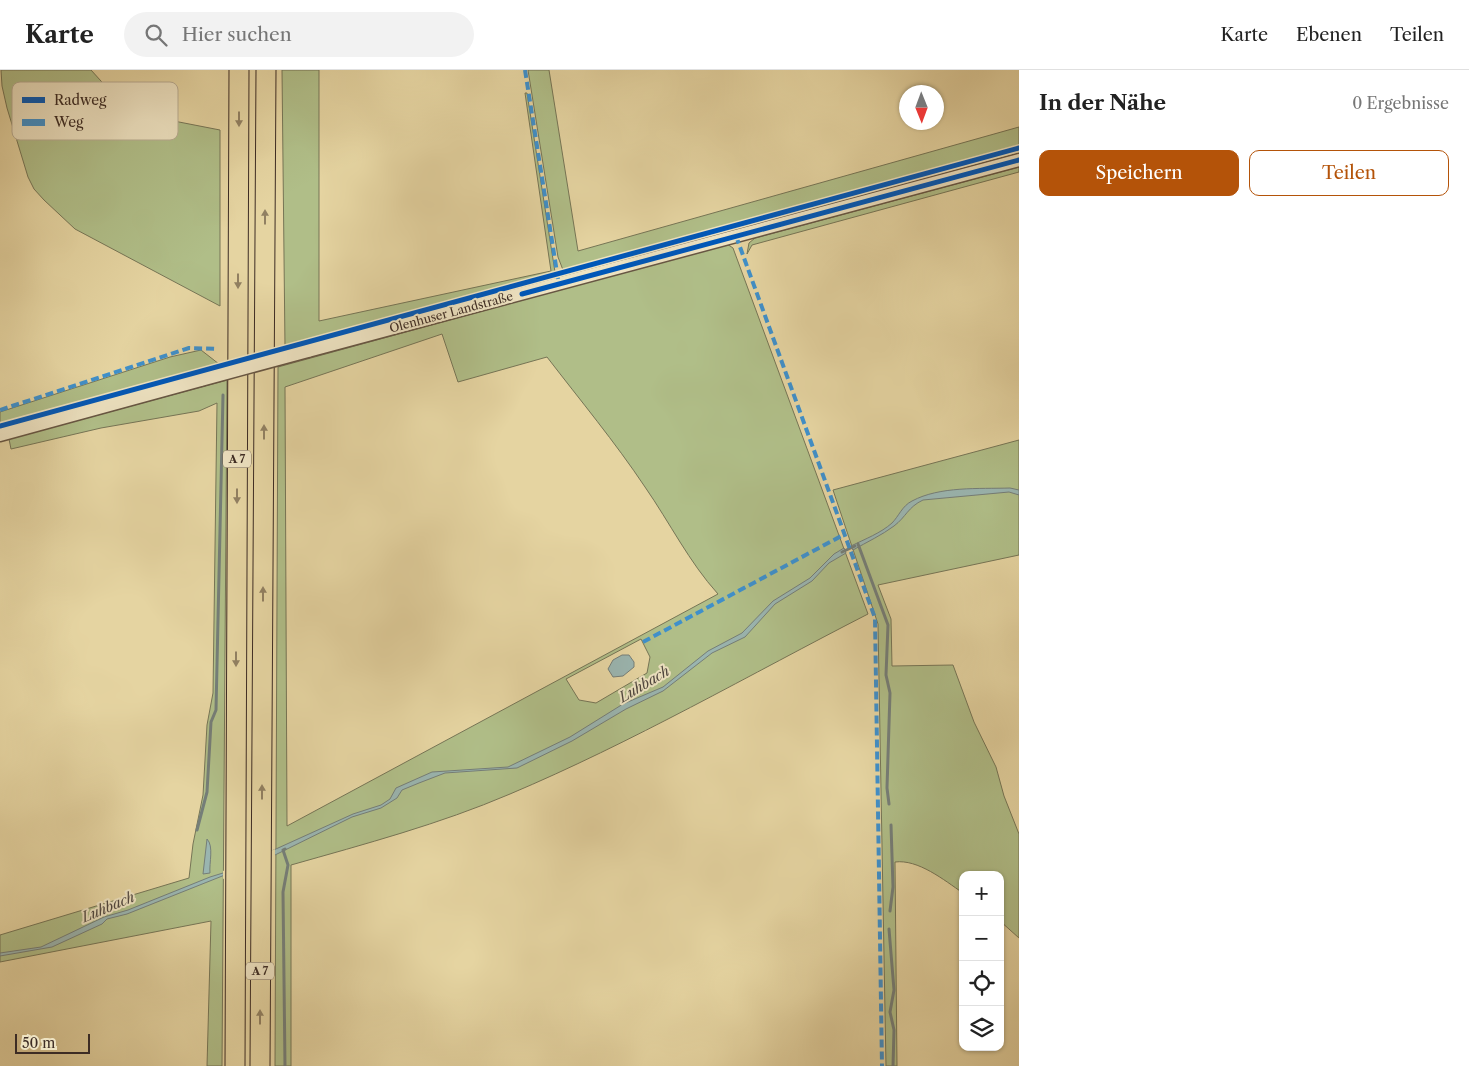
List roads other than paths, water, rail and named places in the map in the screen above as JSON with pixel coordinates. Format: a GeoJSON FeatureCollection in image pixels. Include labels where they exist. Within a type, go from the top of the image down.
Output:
{"type":"FeatureCollection","features":[{"type":"Feature","properties":{"kind":"highway","name":"A 7"},"geometry":{"type":"LineString","coordinates":[[235,1066],[234,892],[239,70]]}},
{"type":"Feature","properties":{"kind":"highway","name":"A 7"},"geometry":{"type":"LineString","coordinates":[[260,1066],[266,70]]}},
{"type":"Feature","properties":{"kind":"street","name":"Olenhuser Landstraße"},"geometry":{"type":"LineString","coordinates":[[0,435],[1019,160]]}},
{"type":"Feature","properties":{"kind":"water"},"geometry":{"type":"Polygon","coordinates":[[[1010,488],[1019,490],[1019,495],[1009,492],[923,500],[885,532],[853,550],[851,546],[888,527],[906,506],[923,496],[960,489],[1010,488]]]}},
{"type":"Feature","properties":{"kind":"water"},"geometry":{"type":"Polygon","coordinates":[[[844,548],[846,553],[829,563],[812,581],[775,604],[745,637],[712,653],[663,691],[626,709],[572,741],[517,768],[445,773],[402,790],[397,798],[381,808],[352,817],[275,855],[127,914],[107,919],[102,924],[52,947],[0,956],[0,953],[41,947],[104,917],[128,910],[223,873],[353,814],[381,805],[390,799],[396,788],[432,772],[508,767],[570,737],[623,704],[663,687],[708,651],[742,633],[773,601],[810,578],[834,554],[844,548]]]}},
{"type":"Feature","properties":{"kind":"water"},"geometry":{"type":"Polygon","coordinates":[[[622,655],[629,655],[634,662],[634,667],[623,676],[613,677],[608,669],[613,660],[622,655]]]}},
{"type":"Feature","properties":{"kind":"water"},"geometry":{"type":"Polygon","coordinates":[[[207,839],[211,850],[210,873],[203,874],[207,839]]]}},
{"type":"Feature","properties":{"kind":"waterway"},"geometry":{"type":"LineString","coordinates":[[197,830],[207,792],[211,722],[216,710],[223,395]]}},
{"type":"Feature","properties":{"kind":"waterway"},"geometry":{"type":"LineString","coordinates":[[858,544],[888,625],[886,675],[890,693],[887,788],[889,804]]}},
{"type":"Feature","properties":{"kind":"waterway","name":"Luhbach"},"geometry":{"type":"LineString","coordinates":[[842,552],[855,546]]}},
{"type":"Feature","properties":{"kind":"waterway"},"geometry":{"type":"LineString","coordinates":[[890,911],[893,887],[891,825]]}},
{"type":"Feature","properties":{"kind":"waterway"},"geometry":{"type":"LineString","coordinates":[[285,849],[283,850],[288,865],[283,892],[285,1066]]}},
{"type":"Feature","properties":{"kind":"waterway"},"geometry":{"type":"LineString","coordinates":[[889,929],[894,990],[890,1012],[894,1030],[893,1066]]}}]}
